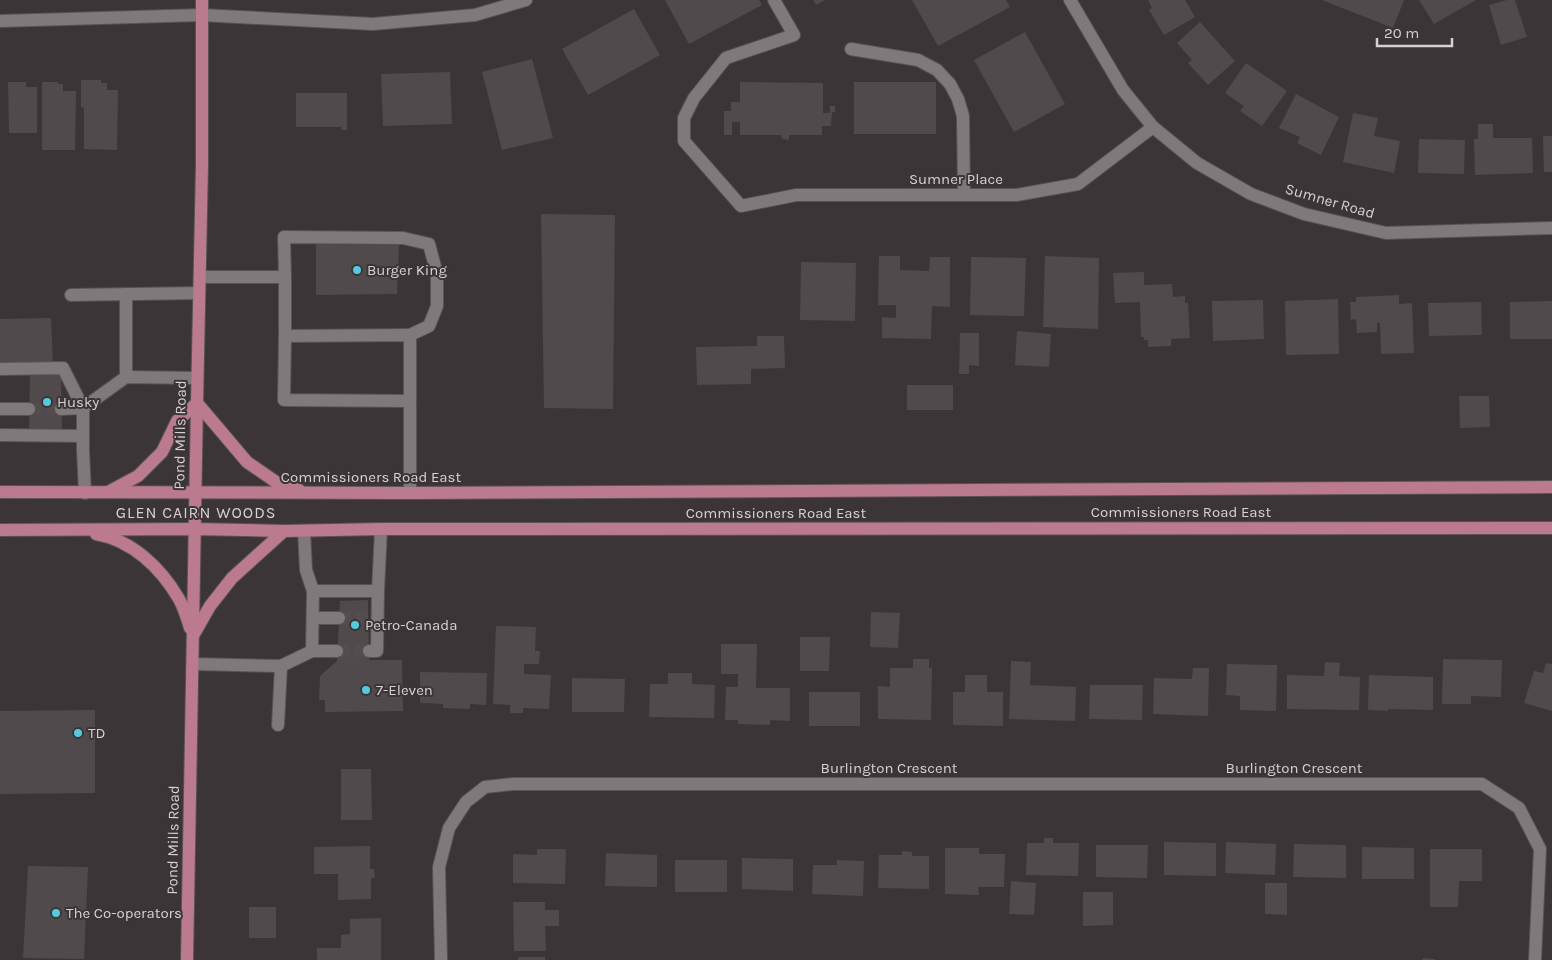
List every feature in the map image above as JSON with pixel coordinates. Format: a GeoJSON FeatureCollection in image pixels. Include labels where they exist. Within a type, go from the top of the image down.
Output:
{"type":"FeatureCollection","features":[{"type":"Feature","properties":{"kind":"main road","name":"Pond Mills Road"},"geometry":{"type":"LineString","coordinates":[[187,960],[202,164],[202,0]]}},
{"type":"Feature","properties":{"kind":"main road"},"geometry":{"type":"LineString","coordinates":[[107,492],[138,476],[162,452],[177,421],[197,403],[247,462],[276,482],[309,494]]}},
{"type":"Feature","properties":{"kind":"main road","name":"Commissioners Road East"},"geometry":{"type":"LineString","coordinates":[[0,492],[309,494],[1552,487]]}},
{"type":"Feature","properties":{"kind":"main road","name":"Commissioners Road East"},"geometry":{"type":"LineString","coordinates":[[0,530],[1552,528]]}},
{"type":"Feature","properties":{"kind":"main road"},"geometry":{"type":"LineString","coordinates":[[72,530],[105,535],[136,550],[161,572],[180,600],[193,635]]}},
{"type":"Feature","properties":{"kind":"main road"},"geometry":{"type":"LineString","coordinates":[[193,635],[210,606],[232,578],[284,531]]}},
{"type":"Feature","properties":{"kind":"street"},"geometry":{"type":"LineString","coordinates":[[0,21],[202,14],[373,24],[475,15],[526,0]]}},
{"type":"Feature","properties":{"kind":"street","name":"Sumner Place"},"geometry":{"type":"LineString","coordinates":[[774,0],[794,35],[726,58],[694,98],[684,118],[684,141],[740,206],[796,195],[1016,195],[1078,184],[1153,127]]}},
{"type":"Feature","properties":{"kind":"street","name":"Sumner Road"},"geometry":{"type":"LineString","coordinates":[[1070,0],[1123,90],[1153,127],[1197,163],[1251,194],[1304,214],[1386,234],[1552,228]]}},
{"type":"Feature","properties":{"kind":"street"},"geometry":{"type":"LineString","coordinates":[[851,49],[918,60],[937,70],[950,84],[958,99],[963,116],[964,195]]}},
{"type":"Feature","properties":{"kind":"street"},"geometry":{"type":"LineString","coordinates":[[285,336],[410,335],[429,326],[437,306],[437,274],[429,244],[403,238],[284,237],[284,400],[410,401]]}},
{"type":"Feature","properties":{"kind":"street"},"geometry":{"type":"LineString","coordinates":[[200,277],[285,278]]}},
{"type":"Feature","properties":{"kind":"street"},"geometry":{"type":"LineString","coordinates":[[71,295],[199,292]]}},
{"type":"Feature","properties":{"kind":"street"},"geometry":{"type":"LineString","coordinates":[[126,294],[126,377]]}},
{"type":"Feature","properties":{"kind":"street"},"geometry":{"type":"LineString","coordinates":[[410,335],[410,493]]}},
{"type":"Feature","properties":{"kind":"street"},"geometry":{"type":"LineString","coordinates":[[0,369],[63,368],[83,408],[85,493]]}},
{"type":"Feature","properties":{"kind":"street"},"geometry":{"type":"LineString","coordinates":[[61,409],[83,408],[126,377],[197,378]]}},
{"type":"Feature","properties":{"kind":"street"},"geometry":{"type":"LineString","coordinates":[[0,409],[30,409]]}},
{"type":"Feature","properties":{"kind":"street"},"geometry":{"type":"LineString","coordinates":[[0,436],[83,436]]}},
{"type":"Feature","properties":{"kind":"street"},"geometry":{"type":"LineString","coordinates":[[369,651],[377,651],[373,618],[378,591],[381,529]]}},
{"type":"Feature","properties":{"kind":"street"},"geometry":{"type":"LineString","coordinates":[[304,531],[306,570],[313,591],[312,650]]}},
{"type":"Feature","properties":{"kind":"street"},"geometry":{"type":"LineString","coordinates":[[313,591],[378,591]]}},
{"type":"Feature","properties":{"kind":"street"},"geometry":{"type":"LineString","coordinates":[[313,618],[339,618]]}},
{"type":"Feature","properties":{"kind":"street"},"geometry":{"type":"LineString","coordinates":[[192,664],[280,666],[312,650],[337,651]]}},
{"type":"Feature","properties":{"kind":"street"},"geometry":{"type":"LineString","coordinates":[[278,725],[280,666]]}},
{"type":"Feature","properties":{"kind":"street","name":"Burlington Crescent"},"geometry":{"type":"LineString","coordinates":[[441,960],[439,867],[449,828],[466,802],[485,787],[513,784],[1482,784],[1519,808],[1540,849],[1535,960]]}},
{"type":"Feature","properties":{"kind":"building"},"geometry":{"type":"Polygon","coordinates":[[[665,0],[759,0],[762,5],[689,44],[665,0]]]}},
{"type":"Feature","properties":{"kind":"building"},"geometry":{"type":"Polygon","coordinates":[[[813,0],[825,0],[816,5],[813,0]]]}},
{"type":"Feature","properties":{"kind":"building"},"geometry":{"type":"Polygon","coordinates":[[[912,0],[1006,0],[1010,7],[938,46],[912,0]]]}},
{"type":"Feature","properties":{"kind":"building"},"geometry":{"type":"Polygon","coordinates":[[[1148,0],[1185,0],[1195,17],[1164,35],[1149,10],[1152,8],[1148,0]]]}},
{"type":"Feature","properties":{"kind":"building"},"geometry":{"type":"Polygon","coordinates":[[[1322,0],[1404,0],[1393,28],[1322,0]]]}},
{"type":"Feature","properties":{"kind":"building"},"geometry":{"type":"Polygon","coordinates":[[[1419,0],[1476,0],[1434,24],[1419,0]]]}},
{"type":"Feature","properties":{"kind":"building"},"geometry":{"type":"Polygon","coordinates":[[[1507,0],[1515,0],[1527,37],[1501,45],[1489,5],[1507,0]]]}},
{"type":"Feature","properties":{"kind":"building"},"geometry":{"type":"Polygon","coordinates":[[[634,9],[660,55],[588,95],[562,49],[634,9]]]}},
{"type":"Feature","properties":{"kind":"building"},"geometry":{"type":"Polygon","coordinates":[[[1200,22],[1235,61],[1208,85],[1188,63],[1192,60],[1177,43],[1200,22]]]}},
{"type":"Feature","properties":{"kind":"building"},"geometry":{"type":"Polygon","coordinates":[[[1025,32],[1065,104],[1014,132],[974,60],[1025,32]]]}},
{"type":"Feature","properties":{"kind":"building"},"geometry":{"type":"Polygon","coordinates":[[[532,59],[553,138],[502,150],[482,72],[532,59]]]}},
{"type":"Feature","properties":{"kind":"building"},"geometry":{"type":"Polygon","coordinates":[[[1246,63],[1287,91],[1262,126],[1240,111],[1244,106],[1225,93],[1246,63]]]}},
{"type":"Feature","properties":{"kind":"building"},"geometry":{"type":"Polygon","coordinates":[[[450,72],[452,124],[383,126],[381,74],[450,72]]]}},
{"type":"Feature","properties":{"kind":"building"},"geometry":{"type":"Polygon","coordinates":[[[81,80],[101,80],[101,83],[107,83],[107,90],[118,90],[117,150],[84,149],[84,108],[81,107],[81,80]]]}},
{"type":"Feature","properties":{"kind":"building"},"geometry":{"type":"Polygon","coordinates":[[[8,82],[26,82],[26,87],[37,87],[37,133],[9,133],[8,82]]]}},
{"type":"Feature","properties":{"kind":"building"},"geometry":{"type":"Polygon","coordinates":[[[42,82],[58,82],[58,84],[63,84],[63,91],[76,91],[75,150],[42,150],[42,82]]]}},
{"type":"Feature","properties":{"kind":"building"},"geometry":{"type":"Polygon","coordinates":[[[740,82],[823,83],[823,113],[832,113],[831,126],[822,126],[822,135],[789,135],[789,140],[782,139],[781,135],[740,135],[740,122],[732,122],[732,135],[724,135],[724,111],[731,111],[731,102],[740,102],[740,82]]]}},
{"type":"Feature","properties":{"kind":"building"},"geometry":{"type":"Polygon","coordinates":[[[854,82],[936,82],[936,134],[854,134],[854,82]]]}},
{"type":"Feature","properties":{"kind":"building"},"geometry":{"type":"Polygon","coordinates":[[[296,93],[347,93],[347,130],[341,130],[342,127],[296,127],[296,93]]]}},
{"type":"Feature","properties":{"kind":"building"},"geometry":{"type":"Polygon","coordinates":[[[1296,94],[1339,117],[1321,155],[1297,143],[1300,137],[1279,128],[1296,94]]]}},
{"type":"Feature","properties":{"kind":"building"},"geometry":{"type":"Polygon","coordinates":[[[830,106],[835,106],[835,112],[830,113],[830,106]]]}},
{"type":"Feature","properties":{"kind":"building"},"geometry":{"type":"Polygon","coordinates":[[[1353,113],[1378,118],[1374,136],[1400,141],[1394,173],[1343,162],[1353,113]]]}},
{"type":"Feature","properties":{"kind":"building"},"geometry":{"type":"Polygon","coordinates":[[[1478,124],[1493,124],[1493,138],[1532,138],[1533,173],[1475,175],[1474,139],[1478,139],[1478,124]]]}},
{"type":"Feature","properties":{"kind":"building"},"geometry":{"type":"Polygon","coordinates":[[[1543,136],[1552,136],[1552,172],[1544,172],[1543,136]]]}},
{"type":"Feature","properties":{"kind":"building"},"geometry":{"type":"Polygon","coordinates":[[[1419,139],[1465,140],[1464,174],[1418,173],[1419,139]]]}},
{"type":"Feature","properties":{"kind":"building"},"geometry":{"type":"Polygon","coordinates":[[[541,214],[615,215],[613,409],[544,408],[541,214]]]}},
{"type":"Feature","properties":{"kind":"building","name":"Burger King"},"geometry":{"type":"Polygon","coordinates":[[[316,244],[399,245],[397,294],[316,295],[316,244]]]}},
{"type":"Feature","properties":{"kind":"building"},"geometry":{"type":"Polygon","coordinates":[[[879,256],[900,256],[900,270],[929,271],[930,257],[950,257],[950,307],[932,306],[931,339],[882,338],[882,317],[896,318],[896,305],[878,305],[879,256]]]}},
{"type":"Feature","properties":{"kind":"building"},"geometry":{"type":"Polygon","coordinates":[[[1045,256],[1099,258],[1098,329],[1043,327],[1045,256]]]}},
{"type":"Feature","properties":{"kind":"building"},"geometry":{"type":"Polygon","coordinates":[[[971,257],[1026,258],[1024,316],[970,315],[971,257]]]}},
{"type":"Feature","properties":{"kind":"building"},"geometry":{"type":"Polygon","coordinates":[[[801,262],[856,263],[855,321],[800,320],[801,262]]]}},
{"type":"Feature","properties":{"kind":"building"},"geometry":{"type":"Polygon","coordinates":[[[1144,272],[1144,285],[1172,284],[1173,297],[1185,296],[1185,303],[1188,303],[1190,338],[1171,339],[1171,346],[1148,347],[1148,340],[1144,340],[1144,337],[1141,337],[1140,302],[1115,303],[1113,273],[1144,272]]]}},
{"type":"Feature","properties":{"kind":"building"},"geometry":{"type":"Polygon","coordinates":[[[1399,295],[1399,304],[1412,303],[1414,353],[1381,354],[1380,323],[1377,323],[1377,332],[1357,333],[1356,319],[1351,320],[1350,302],[1356,302],[1356,297],[1399,295]]]}},
{"type":"Feature","properties":{"kind":"building"},"geometry":{"type":"Polygon","coordinates":[[[1338,299],[1339,354],[1286,355],[1285,301],[1338,299]]]}},
{"type":"Feature","properties":{"kind":"building"},"geometry":{"type":"Polygon","coordinates":[[[1263,300],[1264,339],[1213,341],[1212,301],[1263,300]]]}},
{"type":"Feature","properties":{"kind":"building"},"geometry":{"type":"Polygon","coordinates":[[[1552,301],[1552,339],[1510,339],[1510,302],[1552,301]]]}},
{"type":"Feature","properties":{"kind":"building"},"geometry":{"type":"Polygon","coordinates":[[[1481,302],[1482,335],[1429,336],[1428,303],[1481,302]]]}},
{"type":"Feature","properties":{"kind":"building"},"geometry":{"type":"Polygon","coordinates":[[[51,318],[53,364],[0,365],[0,319],[51,318]]]}},
{"type":"Feature","properties":{"kind":"building"},"geometry":{"type":"Polygon","coordinates":[[[1017,331],[1051,334],[1049,367],[1015,365],[1017,331]]]}},
{"type":"Feature","properties":{"kind":"building"},"geometry":{"type":"Polygon","coordinates":[[[960,333],[979,333],[979,366],[969,365],[969,374],[959,374],[960,333]]]}},
{"type":"Feature","properties":{"kind":"building"},"geometry":{"type":"Polygon","coordinates":[[[757,336],[784,336],[785,368],[751,369],[751,384],[697,385],[696,347],[757,346],[757,336]]]}},
{"type":"Feature","properties":{"kind":"building"},"geometry":{"type":"Polygon","coordinates":[[[30,374],[61,375],[62,433],[29,432],[30,374]]]}},
{"type":"Feature","properties":{"kind":"building"},"geometry":{"type":"Polygon","coordinates":[[[907,385],[953,385],[953,410],[907,410],[907,385]]]}},
{"type":"Feature","properties":{"kind":"building"},"geometry":{"type":"Polygon","coordinates":[[[1459,396],[1489,396],[1490,427],[1460,428],[1459,396]]]}},
{"type":"Feature","properties":{"kind":"building"},"geometry":{"type":"Polygon","coordinates":[[[368,600],[369,660],[402,660],[403,711],[325,712],[325,700],[319,700],[320,676],[337,661],[340,601],[368,600]]]}},
{"type":"Feature","properties":{"kind":"building"},"geometry":{"type":"Polygon","coordinates":[[[871,612],[900,613],[898,648],[870,647],[871,612]]]}},
{"type":"Feature","properties":{"kind":"building"},"geometry":{"type":"Polygon","coordinates":[[[496,626],[536,627],[535,651],[540,651],[539,664],[524,664],[524,674],[551,675],[549,709],[523,708],[523,713],[510,713],[510,705],[493,704],[496,626]]]}},
{"type":"Feature","properties":{"kind":"building"},"geometry":{"type":"Polygon","coordinates":[[[800,637],[830,637],[829,671],[800,671],[800,637]]]}},
{"type":"Feature","properties":{"kind":"building"},"geometry":{"type":"Polygon","coordinates":[[[721,644],[757,644],[756,688],[790,688],[790,721],[770,720],[770,725],[738,724],[738,720],[725,720],[726,687],[738,687],[738,674],[721,674],[721,644]]]}},
{"type":"Feature","properties":{"kind":"building"},"geometry":{"type":"Polygon","coordinates":[[[913,659],[929,659],[929,668],[932,668],[931,720],[878,719],[878,686],[890,687],[890,668],[913,668],[913,659]]]}},
{"type":"Feature","properties":{"kind":"building"},"geometry":{"type":"Polygon","coordinates":[[[1443,659],[1502,660],[1501,697],[1471,696],[1471,704],[1442,704],[1443,659]]]}},
{"type":"Feature","properties":{"kind":"building"},"geometry":{"type":"Polygon","coordinates":[[[1011,661],[1031,662],[1030,685],[1076,687],[1075,721],[1009,719],[1011,661]]]}},
{"type":"Feature","properties":{"kind":"building"},"geometry":{"type":"Polygon","coordinates":[[[1325,662],[1340,663],[1339,676],[1360,677],[1359,710],[1287,709],[1287,675],[1324,676],[1325,662]]]}},
{"type":"Feature","properties":{"kind":"building"},"geometry":{"type":"Polygon","coordinates":[[[1546,663],[1552,664],[1552,711],[1524,703],[1534,671],[1543,673],[1546,663]]]}},
{"type":"Feature","properties":{"kind":"building"},"geometry":{"type":"Polygon","coordinates":[[[1227,664],[1277,665],[1276,711],[1240,710],[1240,696],[1226,695],[1227,664]]]}},
{"type":"Feature","properties":{"kind":"building"},"geometry":{"type":"Polygon","coordinates":[[[1193,668],[1209,668],[1208,716],[1153,714],[1154,678],[1192,679],[1193,668]]]}},
{"type":"Feature","properties":{"kind":"building"},"geometry":{"type":"Polygon","coordinates":[[[420,672],[487,673],[486,705],[470,704],[470,709],[443,708],[443,704],[420,703],[420,672]]]}},
{"type":"Feature","properties":{"kind":"building"},"geometry":{"type":"Polygon","coordinates":[[[668,673],[692,673],[692,684],[715,685],[714,718],[649,717],[650,684],[668,684],[668,673]]]}},
{"type":"Feature","properties":{"kind":"building"},"geometry":{"type":"Polygon","coordinates":[[[965,675],[987,675],[987,692],[1003,692],[1003,726],[953,725],[953,692],[965,692],[965,675]]]}},
{"type":"Feature","properties":{"kind":"building"},"geometry":{"type":"Polygon","coordinates":[[[1369,675],[1433,677],[1433,710],[1368,710],[1369,675]]]}},
{"type":"Feature","properties":{"kind":"building"},"geometry":{"type":"Polygon","coordinates":[[[572,678],[625,679],[624,712],[572,712],[572,678]]]}},
{"type":"Feature","properties":{"kind":"building"},"geometry":{"type":"Polygon","coordinates":[[[1090,685],[1143,685],[1142,720],[1089,719],[1090,685]]]}},
{"type":"Feature","properties":{"kind":"building"},"geometry":{"type":"Polygon","coordinates":[[[809,692],[860,692],[860,726],[809,726],[809,692]]]}},
{"type":"Feature","properties":{"kind":"building"},"geometry":{"type":"Polygon","coordinates":[[[95,710],[95,793],[0,794],[0,711],[95,710]]]}},
{"type":"Feature","properties":{"kind":"building"},"geometry":{"type":"Polygon","coordinates":[[[341,769],[371,769],[372,820],[341,820],[341,769]]]}},
{"type":"Feature","properties":{"kind":"building"},"geometry":{"type":"Polygon","coordinates":[[[1044,838],[1053,838],[1053,843],[1079,843],[1078,876],[1026,875],[1027,843],[1044,843],[1044,838]]]}},
{"type":"Feature","properties":{"kind":"building"},"geometry":{"type":"Polygon","coordinates":[[[1164,842],[1216,843],[1216,876],[1164,875],[1164,842]]]}},
{"type":"Feature","properties":{"kind":"building"},"geometry":{"type":"Polygon","coordinates":[[[1226,842],[1276,844],[1275,875],[1225,873],[1226,842]]]}},
{"type":"Feature","properties":{"kind":"building"},"geometry":{"type":"Polygon","coordinates":[[[1294,844],[1346,845],[1346,878],[1293,877],[1294,844]]]}},
{"type":"Feature","properties":{"kind":"building"},"geometry":{"type":"Polygon","coordinates":[[[1096,845],[1148,845],[1147,878],[1096,877],[1096,845]]]}},
{"type":"Feature","properties":{"kind":"building"},"geometry":{"type":"Polygon","coordinates":[[[370,846],[370,869],[374,869],[375,878],[371,878],[371,899],[338,900],[338,874],[314,874],[314,847],[370,846]]]}},
{"type":"Feature","properties":{"kind":"building"},"geometry":{"type":"Polygon","coordinates":[[[1362,847],[1414,848],[1414,879],[1362,879],[1362,847]]]}},
{"type":"Feature","properties":{"kind":"building"},"geometry":{"type":"Polygon","coordinates":[[[945,848],[979,848],[979,854],[1005,854],[1004,887],[978,887],[979,895],[945,894],[945,848]]]}},
{"type":"Feature","properties":{"kind":"building"},"geometry":{"type":"Polygon","coordinates":[[[537,849],[566,849],[565,884],[513,883],[513,854],[537,855],[537,849]]]}},
{"type":"Feature","properties":{"kind":"building"},"geometry":{"type":"Polygon","coordinates":[[[1430,849],[1482,849],[1482,881],[1459,881],[1458,907],[1430,907],[1430,849]]]}},
{"type":"Feature","properties":{"kind":"building"},"geometry":{"type":"Polygon","coordinates":[[[902,851],[912,852],[912,856],[929,856],[929,889],[878,888],[879,855],[902,855],[902,851]]]}},
{"type":"Feature","properties":{"kind":"building"},"geometry":{"type":"Polygon","coordinates":[[[606,853],[657,855],[657,887],[605,886],[606,853]]]}},
{"type":"Feature","properties":{"kind":"building"},"geometry":{"type":"Polygon","coordinates":[[[742,858],[793,859],[793,891],[742,889],[742,858]]]}},
{"type":"Feature","properties":{"kind":"building"},"geometry":{"type":"Polygon","coordinates":[[[675,860],[727,860],[727,892],[675,892],[675,860]]]}},
{"type":"Feature","properties":{"kind":"building"},"geometry":{"type":"Polygon","coordinates":[[[837,860],[864,861],[863,896],[812,894],[813,865],[837,865],[837,860]]]}},
{"type":"Feature","properties":{"kind":"building","name":"The Co-operators"},"geometry":{"type":"Polygon","coordinates":[[[28,866],[88,867],[84,959],[23,958],[28,866]]]}},
{"type":"Feature","properties":{"kind":"building"},"geometry":{"type":"Polygon","coordinates":[[[1011,881],[1036,883],[1034,915],[1009,914],[1011,881]]]}},
{"type":"Feature","properties":{"kind":"building"},"geometry":{"type":"Polygon","coordinates":[[[1265,883],[1287,883],[1287,915],[1265,914],[1265,883]]]}},
{"type":"Feature","properties":{"kind":"building"},"geometry":{"type":"Polygon","coordinates":[[[1083,892],[1113,892],[1113,925],[1083,926],[1083,892]]]}},
{"type":"Feature","properties":{"kind":"building"},"geometry":{"type":"Polygon","coordinates":[[[513,902],[545,902],[545,910],[559,910],[559,926],[545,926],[546,951],[514,951],[513,902]]]}},
{"type":"Feature","properties":{"kind":"building"},"geometry":{"type":"Polygon","coordinates":[[[249,907],[276,907],[276,938],[249,938],[249,907]]]}},
{"type":"Feature","properties":{"kind":"building"},"geometry":{"type":"Polygon","coordinates":[[[381,918],[381,960],[317,960],[317,948],[341,948],[341,935],[350,934],[350,919],[381,918]]]}},
{"type":"Feature","properties":{"kind":"building"},"geometry":{"type":"Polygon","coordinates":[[[518,957],[545,957],[545,960],[518,960],[518,957]]]}},
{"type":"Feature","properties":{"kind":"building"},"geometry":{"type":"Polygon","coordinates":[[[1423,958],[1435,959],[1435,960],[1422,960],[1423,958]]]}},
{"type":"Feature","properties":{"kind":"tunnel"},"geometry":{"type":"LineString","coordinates":[[29,409],[61,409]]}},
{"type":"Feature","properties":{"kind":"tunnel"},"geometry":{"type":"LineString","coordinates":[[339,618],[368,618]]}},
{"type":"Feature","properties":{"kind":"tunnel"},"geometry":{"type":"LineString","coordinates":[[337,651],[369,651]]}},
{"type":"Feature","properties":{"kind":"place","name":"Burger King"},"geometry":{"type":"Point","coordinates":[357,270]}},
{"type":"Feature","properties":{"kind":"place","name":"Husky"},"geometry":{"type":"Point","coordinates":[47,402]}},
{"type":"Feature","properties":{"kind":"place","name":"Petro-Canada"},"geometry":{"type":"Point","coordinates":[355,625]}},
{"type":"Feature","properties":{"kind":"place","name":"7-Eleven"},"geometry":{"type":"Point","coordinates":[366,690]}},
{"type":"Feature","properties":{"kind":"place","name":"TD"},"geometry":{"type":"Point","coordinates":[78,733]}},
{"type":"Feature","properties":{"kind":"place","name":"The Co-operators"},"geometry":{"type":"Point","coordinates":[56,913]}},
{"type":"Feature","properties":{"kind":"district","name":"GLEN CAIRN WOODS"},"geometry":{"type":"Point","coordinates":[196,512]}}]}
